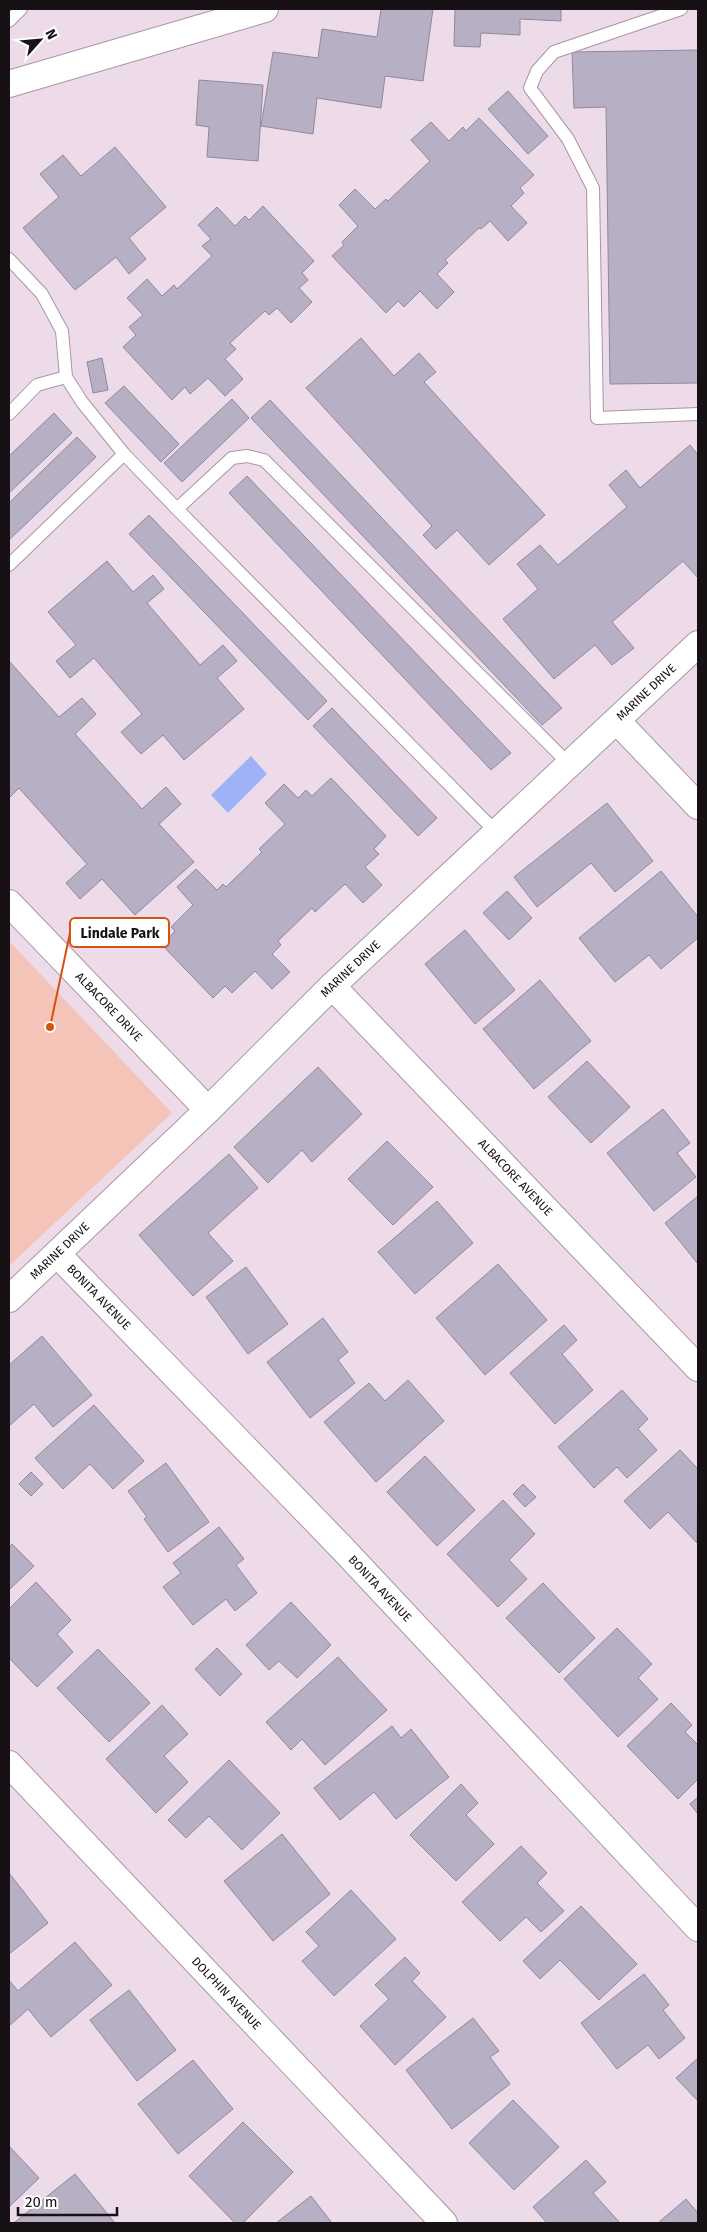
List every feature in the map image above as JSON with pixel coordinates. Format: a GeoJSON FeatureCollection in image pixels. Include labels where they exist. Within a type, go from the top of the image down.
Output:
{"type":"FeatureCollection","features":[{"type":"Feature","properties":{"kind":"street"},"geometry":{"type":"LineString","coordinates":[[9,84],[265,9]]}},
{"type":"Feature","properties":{"kind":"street","name":"MARINE DRIVE"},"geometry":{"type":"LineString","coordinates":[[9,1299],[208,1110],[332,986],[698,644]]}},
{"type":"Feature","properties":{"kind":"street"},"geometry":{"type":"LineString","coordinates":[[617,721],[698,806]]}},
{"type":"Feature","properties":{"kind":"street","name":"ALBACORE DRIVE"},"geometry":{"type":"LineString","coordinates":[[9,903],[208,1110]]}},
{"type":"Feature","properties":{"kind":"street","name":"ALBACORE AVENUE"},"geometry":{"type":"LineString","coordinates":[[332,986],[698,1368]]}},
{"type":"Feature","properties":{"kind":"street","name":"BONITA AVENUE"},"geometry":{"type":"LineString","coordinates":[[57,1254],[335,1541],[698,1928]]}},
{"type":"Feature","properties":{"kind":"street","name":"DOLPHIN AVENUE"},"geometry":{"type":"LineString","coordinates":[[9,1764],[444,2223]]}},
{"type":"Feature","properties":{"kind":"lane"},"geometry":{"type":"LineString","coordinates":[[9,21],[21,9]]}},
{"type":"Feature","properties":{"kind":"lane"},"geometry":{"type":"LineString","coordinates":[[680,9],[554,52],[537,72],[530,88],[568,139],[593,188],[597,418],[698,414]]}},
{"type":"Feature","properties":{"kind":"lane"},"geometry":{"type":"LineString","coordinates":[[9,260],[42,294],[62,331],[66,377],[82,402],[124,454],[497,833]]}},
{"type":"Feature","properties":{"kind":"lane"},"geometry":{"type":"LineString","coordinates":[[9,414],[37,385],[66,377]]}},
{"type":"Feature","properties":{"kind":"lane"},"geometry":{"type":"LineString","coordinates":[[9,565],[124,454]]}},
{"type":"Feature","properties":{"kind":"lane"},"geometry":{"type":"LineString","coordinates":[[177,509],[232,458],[248,456],[264,460],[570,765]]}},
{"type":"Feature","properties":{"kind":"shaded area"},"geometry":{"type":"Polygon","coordinates":[[[9,941],[172,1113],[9,1266],[9,941]]]}},
{"type":"Feature","properties":{"kind":"water"},"geometry":{"type":"Polygon","coordinates":[[[251,756],[267,774],[228,813],[211,795],[251,756]]]}},
{"type":"Feature","properties":{"kind":"building"},"geometry":{"type":"Polygon","coordinates":[[[381,9],[433,9],[423,81],[385,76],[381,108],[317,98],[313,134],[261,126],[273,52],[318,58],[322,29],[377,37],[381,9]]]}},
{"type":"Feature","properties":{"kind":"building"},"geometry":{"type":"Polygon","coordinates":[[[455,9],[561,9],[561,21],[520,19],[520,35],[481,33],[480,47],[454,46],[455,9]]]}},
{"type":"Feature","properties":{"kind":"building"},"geometry":{"type":"Polygon","coordinates":[[[698,50],[698,383],[610,384],[606,107],[574,108],[572,52],[698,50]]]}},
{"type":"Feature","properties":{"kind":"building"},"geometry":{"type":"Polygon","coordinates":[[[199,80],[263,85],[258,161],[207,157],[209,127],[196,125],[199,80]]]}},
{"type":"Feature","properties":{"kind":"building"},"geometry":{"type":"Polygon","coordinates":[[[508,91],[548,136],[528,154],[488,109],[508,91]]]}},
{"type":"Feature","properties":{"kind":"building"},"geometry":{"type":"Polygon","coordinates":[[[479,118],[534,175],[520,188],[524,193],[511,206],[527,223],[508,241],[490,221],[481,229],[479,228],[445,260],[448,263],[437,274],[454,292],[437,309],[420,291],[404,307],[398,301],[386,313],[332,256],[344,245],[342,242],[358,226],[339,205],[355,189],[375,209],[386,199],[388,201],[430,161],[411,140],[431,122],[449,141],[463,127],[466,131],[479,118]]]}},
{"type":"Feature","properties":{"kind":"building"},"geometry":{"type":"Polygon","coordinates":[[[115,147],[166,207],[129,238],[146,259],[129,274],[116,257],[75,290],[23,228],[59,197],[40,174],[63,155],[81,176],[115,147]]]}},
{"type":"Feature","properties":{"kind":"building"},"geometry":{"type":"Polygon","coordinates":[[[263,206],[314,261],[302,273],[308,280],[299,288],[312,302],[291,323],[277,308],[269,315],[265,311],[230,343],[236,349],[225,359],[243,379],[225,396],[208,378],[190,394],[185,387],[172,400],[123,347],[136,335],[129,327],[143,315],[127,298],[147,279],[162,296],[174,285],[177,289],[212,256],[202,246],[211,239],[198,225],[217,207],[235,226],[245,216],[249,220],[263,206]]]}},
{"type":"Feature","properties":{"kind":"building"},"geometry":{"type":"Polygon","coordinates":[[[361,338],[394,376],[419,353],[436,372],[424,382],[545,515],[489,565],[457,530],[436,549],[423,535],[432,526],[306,388],[361,338]]]}},
{"type":"Feature","properties":{"kind":"building"},"geometry":{"type":"Polygon","coordinates":[[[102,358],[108,390],[93,393],[87,362],[102,358]]]}},
{"type":"Feature","properties":{"kind":"building"},"geometry":{"type":"Polygon","coordinates":[[[124,386],[179,444],[161,462],[105,403],[124,386]]]}},
{"type":"Feature","properties":{"kind":"building"},"geometry":{"type":"Polygon","coordinates":[[[232,399],[249,418],[182,482],[164,463],[232,399]]]}},
{"type":"Feature","properties":{"kind":"building"},"geometry":{"type":"Polygon","coordinates":[[[270,400],[562,708],[542,725],[251,418],[270,400]]]}},
{"type":"Feature","properties":{"kind":"building"},"geometry":{"type":"Polygon","coordinates":[[[54,413],[72,433],[9,493],[9,456],[54,413]]]}},
{"type":"Feature","properties":{"kind":"building"},"geometry":{"type":"Polygon","coordinates":[[[77,437],[96,457],[9,540],[9,503],[77,437]]]}},
{"type":"Feature","properties":{"kind":"building"},"geometry":{"type":"Polygon","coordinates":[[[690,445],[698,455],[698,578],[683,561],[612,622],[634,648],[612,665],[595,645],[554,679],[503,619],[538,589],[517,564],[540,545],[558,565],[627,507],[609,485],[626,470],[640,488],[690,445]]]}},
{"type":"Feature","properties":{"kind":"building"},"geometry":{"type":"Polygon","coordinates":[[[247,476],[511,753],[491,770],[229,493],[247,476]]]}},
{"type":"Feature","properties":{"kind":"building"},"geometry":{"type":"Polygon","coordinates":[[[149,515],[327,701],[308,720],[129,534],[149,515]]]}},
{"type":"Feature","properties":{"kind":"building"},"geometry":{"type":"Polygon","coordinates":[[[107,561],[133,592],[153,575],[164,589],[147,603],[200,665],[223,645],[237,661],[217,678],[244,709],[184,760],[163,735],[141,754],[121,732],[142,714],[94,658],[70,678],[56,661],[76,645],[48,612],[107,561]]]}},
{"type":"Feature","properties":{"kind":"building"},"geometry":{"type":"Polygon","coordinates":[[[9,661],[59,717],[82,698],[96,714],[75,734],[142,809],[166,787],[181,804],[159,824],[194,862],[135,915],[102,879],[80,899],[66,883],[87,864],[19,788],[9,798],[9,661]]]}},
{"type":"Feature","properties":{"kind":"building"},"geometry":{"type":"Polygon","coordinates":[[[332,708],[437,818],[418,836],[313,726],[332,708]]]}},
{"type":"Feature","properties":{"kind":"building"},"geometry":{"type":"Polygon","coordinates":[[[331,778],[386,836],[374,849],[379,854],[365,867],[382,885],[363,903],[345,884],[315,912],[312,908],[278,941],[281,945],[272,954],[290,972],[272,989],[255,971],[232,993],[225,986],[213,998],[162,945],[175,931],[171,927],[193,905],[177,887],[196,869],[217,890],[223,884],[226,887],[262,852],[259,849],[285,824],[265,803],[284,784],[298,798],[306,790],[312,796],[331,778]]]}},
{"type":"Feature","properties":{"kind":"building"},"geometry":{"type":"Polygon","coordinates":[[[607,803],[653,861],[615,892],[591,863],[537,907],[514,877],[607,803]]]}},
{"type":"Feature","properties":{"kind":"building"},"geometry":{"type":"Polygon","coordinates":[[[661,871],[698,917],[698,938],[661,969],[649,955],[615,982],[579,938],[661,871]]]}},
{"type":"Feature","properties":{"kind":"building"},"geometry":{"type":"Polygon","coordinates":[[[507,891],[532,918],[509,940],[483,913],[507,891]]]}},
{"type":"Feature","properties":{"kind":"building"},"geometry":{"type":"Polygon","coordinates":[[[465,930],[515,990],[475,1024],[425,964],[465,930]]]}},
{"type":"Feature","properties":{"kind":"building"},"geometry":{"type":"Polygon","coordinates":[[[540,980],[591,1041],[534,1089],[483,1029],[540,980]]]}},
{"type":"Feature","properties":{"kind":"building"},"geometry":{"type":"Polygon","coordinates":[[[587,1061],[630,1107],[591,1143],[548,1097],[587,1061]]]}},
{"type":"Feature","properties":{"kind":"building"},"geometry":{"type":"Polygon","coordinates":[[[318,1067],[362,1114],[312,1162],[302,1150],[268,1183],[234,1147],[318,1067]]]}},
{"type":"Feature","properties":{"kind":"building"},"geometry":{"type":"Polygon","coordinates":[[[663,1109],[690,1143],[677,1153],[696,1177],[654,1211],[607,1153],[663,1109]]]}},
{"type":"Feature","properties":{"kind":"building"},"geometry":{"type":"Polygon","coordinates":[[[387,1141],[433,1187],[393,1225],[348,1179],[387,1141]]]}},
{"type":"Feature","properties":{"kind":"building"},"geometry":{"type":"Polygon","coordinates":[[[229,1154],[258,1188],[208,1233],[233,1261],[193,1296],[139,1235],[229,1154]]]}},
{"type":"Feature","properties":{"kind":"building"},"geometry":{"type":"Polygon","coordinates":[[[698,1196],[698,1264],[665,1223],[698,1196]]]}},
{"type":"Feature","properties":{"kind":"building"},"geometry":{"type":"Polygon","coordinates":[[[437,1201],[473,1243],[415,1294],[378,1252],[437,1201]]]}},
{"type":"Feature","properties":{"kind":"building"},"geometry":{"type":"Polygon","coordinates":[[[498,1264],[547,1320],[485,1375],[436,1318],[498,1264]]]}},
{"type":"Feature","properties":{"kind":"building"},"geometry":{"type":"Polygon","coordinates":[[[246,1267],[288,1324],[248,1354],[206,1297],[246,1267]]]}},
{"type":"Feature","properties":{"kind":"building"},"geometry":{"type":"Polygon","coordinates":[[[323,1318],[348,1352],[338,1360],[355,1383],[310,1418],[267,1362],[323,1318]]]}},
{"type":"Feature","properties":{"kind":"building"},"geometry":{"type":"Polygon","coordinates":[[[564,1325],[577,1340],[562,1354],[593,1390],[555,1424],[510,1373],[564,1325]]]}},
{"type":"Feature","properties":{"kind":"building"},"geometry":{"type":"Polygon","coordinates":[[[42,1336],[92,1395],[53,1427],[34,1404],[9,1426],[9,1365],[42,1336]]]}},
{"type":"Feature","properties":{"kind":"building"},"geometry":{"type":"Polygon","coordinates":[[[408,1380],[444,1421],[376,1482],[324,1422],[369,1383],[385,1401],[408,1380]]]}},
{"type":"Feature","properties":{"kind":"building"},"geometry":{"type":"Polygon","coordinates":[[[622,1390],[648,1419],[638,1429],[657,1450],[627,1478],[617,1467],[594,1488],[558,1447],[622,1390]]]}},
{"type":"Feature","properties":{"kind":"building"},"geometry":{"type":"Polygon","coordinates":[[[94,1405],[144,1461],[113,1489],[90,1464],[63,1489],[35,1458],[94,1405]]]}},
{"type":"Feature","properties":{"kind":"building"},"geometry":{"type":"Polygon","coordinates":[[[680,1450],[698,1469],[697,1543],[668,1512],[650,1529],[624,1501],[680,1450]]]}},
{"type":"Feature","properties":{"kind":"building"},"geometry":{"type":"Polygon","coordinates":[[[425,1456],[475,1510],[437,1546],[387,1492],[425,1456]]]}},
{"type":"Feature","properties":{"kind":"building"},"geometry":{"type":"Polygon","coordinates":[[[166,1463],[209,1522],[168,1552],[144,1519],[147,1517],[128,1491],[166,1463]]]}},
{"type":"Feature","properties":{"kind":"building"},"geometry":{"type":"Polygon","coordinates":[[[31,1472],[43,1484],[31,1496],[19,1484],[31,1472]]]}},
{"type":"Feature","properties":{"kind":"building"},"geometry":{"type":"Polygon","coordinates":[[[523,1484],[536,1497],[525,1507],[513,1494],[523,1484]]]}},
{"type":"Feature","properties":{"kind":"building"},"geometry":{"type":"Polygon","coordinates":[[[503,1500],[535,1534],[509,1560],[527,1579],[498,1607],[447,1554],[503,1500]]]}},
{"type":"Feature","properties":{"kind":"building"},"geometry":{"type":"Polygon","coordinates":[[[219,1527],[244,1559],[236,1565],[257,1593],[235,1611],[226,1599],[193,1625],[163,1587],[181,1573],[173,1563],[219,1527]]]}},
{"type":"Feature","properties":{"kind":"building"},"geometry":{"type":"Polygon","coordinates":[[[12,1544],[34,1566],[9,1590],[9,1548],[12,1544]]]}},
{"type":"Feature","properties":{"kind":"building"},"geometry":{"type":"Polygon","coordinates":[[[36,1582],[71,1620],[57,1634],[73,1652],[37,1687],[9,1658],[9,1609],[36,1582]]]}},
{"type":"Feature","properties":{"kind":"building"},"geometry":{"type":"Polygon","coordinates":[[[543,1583],[595,1638],[559,1673],[506,1618],[543,1583]]]}},
{"type":"Feature","properties":{"kind":"building"},"geometry":{"type":"Polygon","coordinates":[[[291,1602],[331,1645],[297,1678],[279,1661],[269,1670],[246,1645],[291,1602]]]}},
{"type":"Feature","properties":{"kind":"building"},"geometry":{"type":"Polygon","coordinates":[[[617,1628],[652,1664],[638,1678],[658,1699],[618,1737],[564,1679],[617,1628]]]}},
{"type":"Feature","properties":{"kind":"building"},"geometry":{"type":"Polygon","coordinates":[[[217,1648],[242,1674],[220,1696],[195,1669],[217,1648]]]}},
{"type":"Feature","properties":{"kind":"building"},"geometry":{"type":"Polygon","coordinates":[[[98,1649],[150,1703],[109,1742],[57,1688],[98,1649]]]}},
{"type":"Feature","properties":{"kind":"building"},"geometry":{"type":"Polygon","coordinates":[[[338,1657],[387,1710],[325,1765],[302,1739],[291,1750],[266,1722],[338,1657]]]}},
{"type":"Feature","properties":{"kind":"building"},"geometry":{"type":"Polygon","coordinates":[[[671,1703],[692,1725],[685,1732],[698,1745],[698,1779],[678,1799],[627,1746],[671,1703]]]}},
{"type":"Feature","properties":{"kind":"building"},"geometry":{"type":"Polygon","coordinates":[[[162,1705],[188,1734],[164,1756],[188,1782],[156,1813],[106,1759],[162,1705]]]}},
{"type":"Feature","properties":{"kind":"building"},"geometry":{"type":"Polygon","coordinates":[[[392,1726],[401,1738],[411,1729],[449,1777],[396,1819],[374,1792],[340,1820],[314,1788],[392,1726]]]}},
{"type":"Feature","properties":{"kind":"building"},"geometry":{"type":"Polygon","coordinates":[[[229,1760],[280,1813],[242,1850],[209,1816],[186,1838],[168,1820],[229,1760]]]}},
{"type":"Feature","properties":{"kind":"building"},"geometry":{"type":"Polygon","coordinates":[[[461,1784],[478,1803],[466,1815],[494,1844],[456,1881],[410,1835],[461,1784]]]}},
{"type":"Feature","properties":{"kind":"building"},"geometry":{"type":"Polygon","coordinates":[[[698,1797],[698,1814],[690,1804],[698,1797]]]}},
{"type":"Feature","properties":{"kind":"building"},"geometry":{"type":"Polygon","coordinates":[[[282,1834],[330,1894],[273,1941],[224,1881],[282,1834]]]}},
{"type":"Feature","properties":{"kind":"building"},"geometry":{"type":"Polygon","coordinates":[[[521,1846],[547,1873],[537,1883],[564,1911],[541,1932],[526,1917],[500,1941],[462,1902],[521,1846]]]}},
{"type":"Feature","properties":{"kind":"building"},"geometry":{"type":"Polygon","coordinates":[[[9,1873],[48,1923],[9,1954],[9,1873]]]}},
{"type":"Feature","properties":{"kind":"building"},"geometry":{"type":"Polygon","coordinates":[[[351,1890],[396,1939],[334,1996],[302,1961],[319,1946],[306,1932],[351,1890]]]}},
{"type":"Feature","properties":{"kind":"building"},"geometry":{"type":"Polygon","coordinates":[[[581,1906],[637,1964],[599,2000],[560,1960],[540,1979],[523,1961],[581,1906]]]}},
{"type":"Feature","properties":{"kind":"building"},"geometry":{"type":"Polygon","coordinates":[[[75,1942],[112,1985],[51,2037],[28,2009],[9,2026],[9,1980],[18,1991],[75,1942]]]}},
{"type":"Feature","properties":{"kind":"building"},"geometry":{"type":"Polygon","coordinates":[[[405,1957],[420,1973],[412,1981],[446,2017],[395,2065],[360,2026],[389,1999],[375,1985],[405,1957]]]}},
{"type":"Feature","properties":{"kind":"building"},"geometry":{"type":"Polygon","coordinates":[[[644,1974],[669,2005],[663,2010],[685,2038],[659,2059],[648,2045],[617,2069],[581,2023],[644,1974]]]}},
{"type":"Feature","properties":{"kind":"building"},"geometry":{"type":"Polygon","coordinates":[[[129,1990],[176,2050],[137,2081],[90,2020],[129,1990]]]}},
{"type":"Feature","properties":{"kind":"building"},"geometry":{"type":"Polygon","coordinates":[[[473,2018],[499,2051],[490,2057],[510,2084],[452,2129],[406,2070],[473,2018]]]}},
{"type":"Feature","properties":{"kind":"building"},"geometry":{"type":"Polygon","coordinates":[[[698,2058],[698,2101],[676,2078],[698,2058]]]}},
{"type":"Feature","properties":{"kind":"building"},"geometry":{"type":"Polygon","coordinates":[[[193,2060],[233,2109],[178,2154],[138,2104],[193,2060]]]}},
{"type":"Feature","properties":{"kind":"building"},"geometry":{"type":"Polygon","coordinates":[[[513,2100],[559,2147],[514,2190],[469,2143],[513,2100]]]}},
{"type":"Feature","properties":{"kind":"building"},"geometry":{"type":"Polygon","coordinates":[[[243,2122],[293,2172],[243,2223],[235,2223],[189,2176],[243,2122]]]}},
{"type":"Feature","properties":{"kind":"building"},"geometry":{"type":"Polygon","coordinates":[[[9,2146],[39,2178],[9,2207],[9,2146]]]}},
{"type":"Feature","properties":{"kind":"building"},"geometry":{"type":"Polygon","coordinates":[[[586,2160],[606,2182],[593,2193],[620,2223],[547,2223],[533,2207],[586,2160]]]}},
{"type":"Feature","properties":{"kind":"building"},"geometry":{"type":"Polygon","coordinates":[[[75,2174],[115,2223],[15,2222],[75,2174]]]}},
{"type":"Feature","properties":{"kind":"building"},"geometry":{"type":"Polygon","coordinates":[[[311,2196],[332,2223],[276,2223],[311,2196]]]}},
{"type":"Feature","properties":{"kind":"building"},"geometry":{"type":"Polygon","coordinates":[[[686,2199],[698,2213],[698,2223],[658,2223],[686,2199]]]}},
{"type":"Feature","properties":{"kind":"place","name":"Lindale Park"},"geometry":{"type":"Point","coordinates":[50,1027]}}]}
